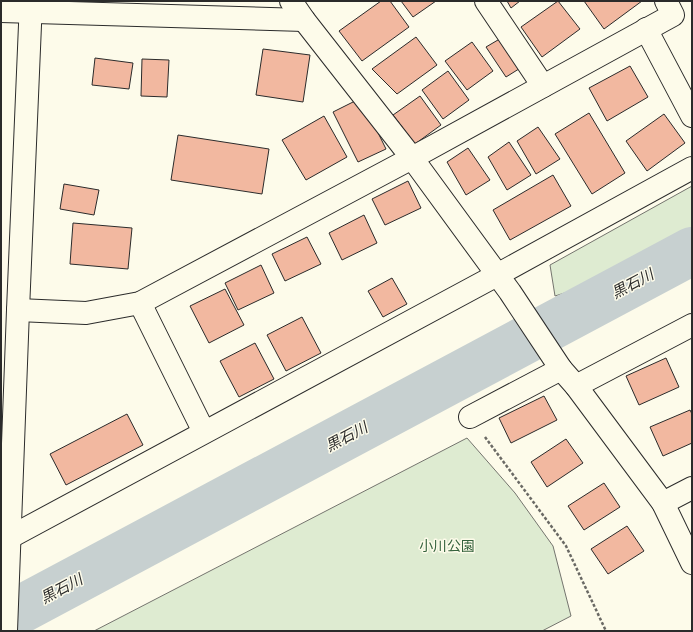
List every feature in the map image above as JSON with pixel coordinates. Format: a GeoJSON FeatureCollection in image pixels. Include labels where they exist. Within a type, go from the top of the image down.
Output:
{"type":"FeatureCollection","features":[{"type":"Feature","properties":{"kind":"street"},"geometry":{"type":"LineString","coordinates":[[291,1],[304,20],[412,158],[503,283],[557,362],[663,503],[692,563]]}},
{"type":"Feature","properties":{"kind":"street"},"geometry":{"type":"LineString","coordinates":[[486,1],[543,86]]}},
{"type":"Feature","properties":{"kind":"street"},"geometry":{"type":"LineString","coordinates":[[9,310],[86,313],[140,303],[412,158],[673,15],[666,1]]}},
{"type":"Feature","properties":{"kind":"street"},"geometry":{"type":"LineString","coordinates":[[1,11],[31,6],[304,20]]}},
{"type":"Feature","properties":{"kind":"street"},"geometry":{"type":"LineString","coordinates":[[6,631],[9,310],[31,6]]}},
{"type":"Feature","properties":{"kind":"street"},"geometry":{"type":"LineString","coordinates":[[646,29],[692,116]]}},
{"type":"Feature","properties":{"kind":"street"},"geometry":{"type":"LineString","coordinates":[[7,547],[204,432],[503,283],[692,168]]}},
{"type":"Feature","properties":{"kind":"street"},"geometry":{"type":"LineString","coordinates":[[140,303],[204,432]]}},
{"type":"Feature","properties":{"kind":"street"},"geometry":{"type":"LineString","coordinates":[[576,386],[692,325]]}},
{"type":"Feature","properties":{"kind":"street"},"geometry":{"type":"LineString","coordinates":[[470,417],[557,362]]}},
{"type":"Feature","properties":{"kind":"street"},"geometry":{"type":"LineString","coordinates":[[663,503],[692,488]]}},
{"type":"Feature","properties":{"kind":"path"},"geometry":{"type":"LineString","coordinates":[[470,417],[566,546],[606,631]]}},
{"type":"Feature","properties":{"kind":"green space"},"geometry":{"type":"Polygon","coordinates":[[[692,186],[692,232],[642,260],[591,284],[555,296],[550,265],[692,186]]]}},
{"type":"Feature","properties":{"kind":"green space","name":"小川公園"},"geometry":{"type":"Polygon","coordinates":[[[467,438],[515,493],[553,546],[571,616],[542,631],[94,631],[467,438]]]}},
{"type":"Feature","properties":{"kind":"building"},"geometry":{"type":"Polygon","coordinates":[[[381,1],[390,1],[409,27],[362,61],[339,31],[381,1]]]}},
{"type":"Feature","properties":{"kind":"building"},"geometry":{"type":"Polygon","coordinates":[[[401,1],[436,1],[413,17],[401,1]]]}},
{"type":"Feature","properties":{"kind":"building"},"geometry":{"type":"Polygon","coordinates":[[[507,1],[520,1],[511,8],[507,1]]]}},
{"type":"Feature","properties":{"kind":"building"},"geometry":{"type":"Polygon","coordinates":[[[558,1],[580,29],[542,57],[521,27],[558,1]]]}},
{"type":"Feature","properties":{"kind":"building"},"geometry":{"type":"Polygon","coordinates":[[[584,1],[642,1],[604,29],[584,1]]]}},
{"type":"Feature","properties":{"kind":"building"},"geometry":{"type":"Polygon","coordinates":[[[416,37],[437,65],[397,94],[372,69],[416,37]]]}},
{"type":"Feature","properties":{"kind":"building"},"geometry":{"type":"Polygon","coordinates":[[[503,37],[522,67],[506,77],[486,47],[503,37]]]}},
{"type":"Feature","properties":{"kind":"building"},"geometry":{"type":"Polygon","coordinates":[[[472,42],[493,71],[467,90],[445,61],[472,42]]]}},
{"type":"Feature","properties":{"kind":"building"},"geometry":{"type":"Polygon","coordinates":[[[263,49],[310,55],[303,102],[256,95],[263,49]]]}},
{"type":"Feature","properties":{"kind":"building"},"geometry":{"type":"Polygon","coordinates":[[[95,58],[133,63],[129,89],[92,85],[95,58]]]}},
{"type":"Feature","properties":{"kind":"building"},"geometry":{"type":"Polygon","coordinates":[[[142,59],[169,60],[167,97],[141,96],[142,59]]]}},
{"type":"Feature","properties":{"kind":"building"},"geometry":{"type":"Polygon","coordinates":[[[630,66],[648,97],[607,121],[589,88],[630,66]]]}},
{"type":"Feature","properties":{"kind":"building"},"geometry":{"type":"Polygon","coordinates":[[[448,71],[469,100],[443,119],[422,90],[448,71]]]}},
{"type":"Feature","properties":{"kind":"building"},"geometry":{"type":"Polygon","coordinates":[[[420,96],[441,125],[415,144],[393,115],[420,96]]]}},
{"type":"Feature","properties":{"kind":"building"},"geometry":{"type":"Polygon","coordinates":[[[361,98],[386,149],[358,162],[333,112],[361,98]]]}},
{"type":"Feature","properties":{"kind":"building"},"geometry":{"type":"Polygon","coordinates":[[[589,113],[625,173],[592,194],[555,134],[589,113]]]}},
{"type":"Feature","properties":{"kind":"building"},"geometry":{"type":"Polygon","coordinates":[[[664,114],[685,143],[647,171],[626,141],[664,114]]]}},
{"type":"Feature","properties":{"kind":"building"},"geometry":{"type":"Polygon","coordinates":[[[324,116],[347,157],[306,180],[282,140],[324,116]]]}},
{"type":"Feature","properties":{"kind":"building"},"geometry":{"type":"Polygon","coordinates":[[[538,127],[560,159],[536,174],[517,141],[538,127]]]}},
{"type":"Feature","properties":{"kind":"building"},"geometry":{"type":"Polygon","coordinates":[[[178,135],[269,149],[262,194],[171,180],[178,135]]]}},
{"type":"Feature","properties":{"kind":"building"},"geometry":{"type":"Polygon","coordinates":[[[509,142],[531,175],[507,190],[488,157],[509,142]]]}},
{"type":"Feature","properties":{"kind":"building"},"geometry":{"type":"Polygon","coordinates":[[[468,148],[490,180],[466,195],[447,162],[468,148]]]}},
{"type":"Feature","properties":{"kind":"building"},"geometry":{"type":"Polygon","coordinates":[[[553,175],[571,206],[510,240],[493,210],[553,175]]]}},
{"type":"Feature","properties":{"kind":"building"},"geometry":{"type":"Polygon","coordinates":[[[408,181],[421,208],[385,225],[372,199],[408,181]]]}},
{"type":"Feature","properties":{"kind":"building"},"geometry":{"type":"Polygon","coordinates":[[[64,184],[99,190],[94,215],[60,209],[64,184]]]}},
{"type":"Feature","properties":{"kind":"building"},"geometry":{"type":"Polygon","coordinates":[[[364,215],[377,243],[342,260],[329,233],[364,215]]]}},
{"type":"Feature","properties":{"kind":"building"},"geometry":{"type":"Polygon","coordinates":[[[73,223],[132,228],[128,269],[70,264],[73,223]]]}},
{"type":"Feature","properties":{"kind":"building"},"geometry":{"type":"Polygon","coordinates":[[[307,237],[321,264],[285,281],[272,254],[307,237]]]}},
{"type":"Feature","properties":{"kind":"building"},"geometry":{"type":"Polygon","coordinates":[[[261,265],[274,293],[238,310],[225,283],[261,265]]]}},
{"type":"Feature","properties":{"kind":"building"},"geometry":{"type":"Polygon","coordinates":[[[392,278],[407,304],[383,317],[368,291],[392,278]]]}},
{"type":"Feature","properties":{"kind":"building"},"geometry":{"type":"Polygon","coordinates":[[[225,289],[244,325],[209,343],[190,306],[225,289]]]}},
{"type":"Feature","properties":{"kind":"building"},"geometry":{"type":"Polygon","coordinates":[[[302,317],[321,353],[286,371],[267,335],[302,317]]]}},
{"type":"Feature","properties":{"kind":"building"},"geometry":{"type":"Polygon","coordinates":[[[255,343],[274,379],[239,397],[220,361],[255,343]]]}},
{"type":"Feature","properties":{"kind":"building"},"geometry":{"type":"Polygon","coordinates":[[[666,358],[679,387],[639,405],[626,376],[666,358]]]}},
{"type":"Feature","properties":{"kind":"building"},"geometry":{"type":"Polygon","coordinates":[[[544,396],[557,420],[511,443],[499,418],[544,396]]]}},
{"type":"Feature","properties":{"kind":"building"},"geometry":{"type":"Polygon","coordinates":[[[690,410],[692,414],[692,443],[663,456],[650,427],[690,410]]]}},
{"type":"Feature","properties":{"kind":"building"},"geometry":{"type":"Polygon","coordinates":[[[127,414],[143,445],[66,485],[50,454],[127,414]]]}},
{"type":"Feature","properties":{"kind":"building"},"geometry":{"type":"Polygon","coordinates":[[[566,439],[583,463],[547,487],[531,462],[566,439]]]}},
{"type":"Feature","properties":{"kind":"building"},"geometry":{"type":"Polygon","coordinates":[[[604,483],[620,507],[584,530],[568,506],[604,483]]]}},
{"type":"Feature","properties":{"kind":"building"},"geometry":{"type":"Polygon","coordinates":[[[627,526],[644,551],[608,574],[591,549],[627,526]]]}},
{"type":"Feature","properties":{"kind":"waterway","name":"黒石川"},"geometry":{"type":"LineString","coordinates":[[1,620],[692,251]]}}]}
